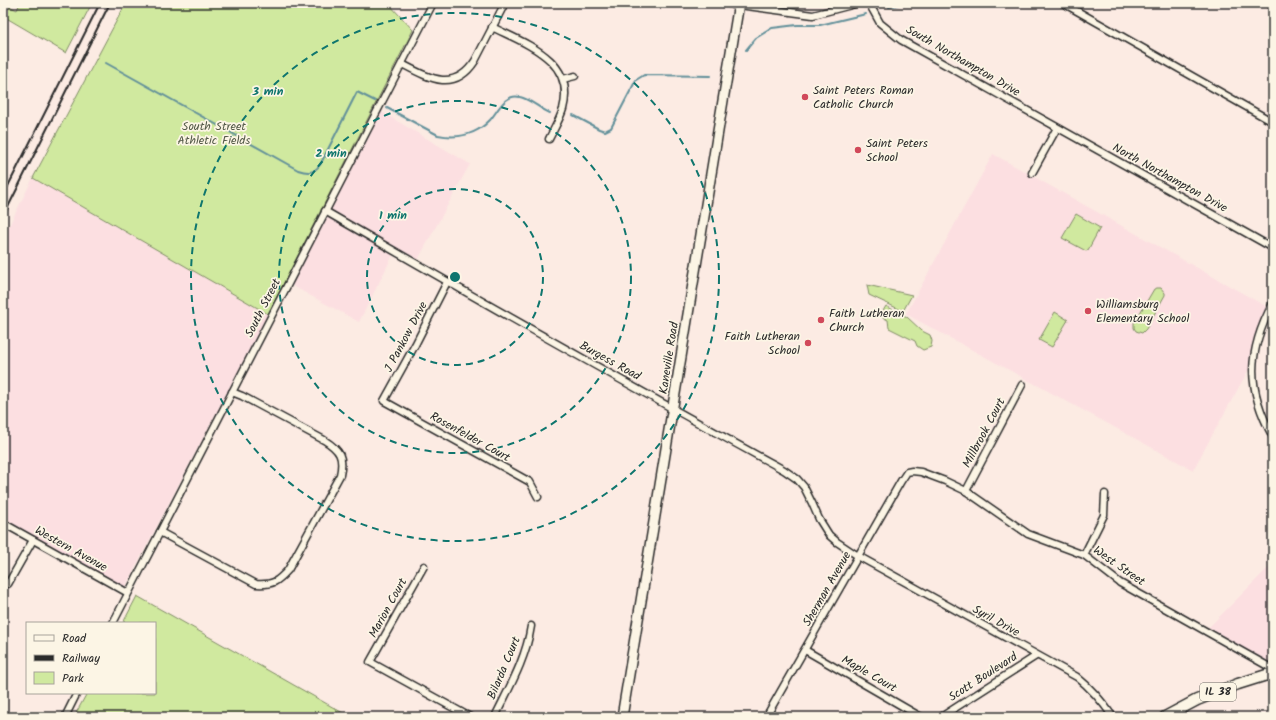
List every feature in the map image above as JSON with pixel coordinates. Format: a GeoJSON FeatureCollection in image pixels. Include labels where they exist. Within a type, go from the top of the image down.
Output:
{"type":"FeatureCollection","features":[{"type":"Feature","properties":{"kind":"main road","name":"Kaneville Road"},"geometry":{"type":"LineString","coordinates":[[622,717],[739,4]]}},
{"type":"Feature","properties":{"kind":"main road","name":"IL 38"},"geometry":{"type":"LineString","coordinates":[[1165,717],[1197,700],[1238,684],[1273,673]]}},
{"type":"Feature","properties":{"kind":"street","name":"South Street"},"geometry":{"type":"LineString","coordinates":[[114,622],[433,3]]}},
{"type":"Feature","properties":{"kind":"street"},"geometry":{"type":"LineString","coordinates":[[402,64],[436,80],[448,80],[458,77],[472,66],[505,3]]}},
{"type":"Feature","properties":{"kind":"street"},"geometry":{"type":"LineString","coordinates":[[724,3],[739,4],[812,16],[859,3]]}},
{"type":"Feature","properties":{"kind":"street","name":"South Northampton Drive"},"geometry":{"type":"LineString","coordinates":[[869,3],[880,23],[901,40],[1057,128]]}},
{"type":"Feature","properties":{"kind":"street"},"geometry":{"type":"LineString","coordinates":[[1063,3],[1273,122]]}},
{"type":"Feature","properties":{"kind":"street"},"geometry":{"type":"LineString","coordinates":[[492,27],[545,55],[558,68],[566,90],[563,110],[549,139]]}},
{"type":"Feature","properties":{"kind":"street"},"geometry":{"type":"LineString","coordinates":[[563,79],[575,76]]}},
{"type":"Feature","properties":{"kind":"street"},"geometry":{"type":"LineString","coordinates":[[1032,173],[1057,128]]}},
{"type":"Feature","properties":{"kind":"street","name":"North Northampton Drive"},"geometry":{"type":"LineString","coordinates":[[1057,128],[1273,248]]}},
{"type":"Feature","properties":{"kind":"street","name":"Burgess Road"},"geometry":{"type":"LineString","coordinates":[[325,211],[447,282],[791,474],[804,488],[819,519],[829,535],[858,556]]}},
{"type":"Feature","properties":{"kind":"street","name":"J Pankow Drive"},"geometry":{"type":"LineString","coordinates":[[386,402],[384,401],[447,282]]}},
{"type":"Feature","properties":{"kind":"street"},"geometry":{"type":"LineString","coordinates":[[1273,303],[1258,337],[1252,371],[1255,393],[1273,437]]}},
{"type":"Feature","properties":{"kind":"street","name":"Millbrook Court"},"geometry":{"type":"LineString","coordinates":[[966,491],[1022,385]]}},
{"type":"Feature","properties":{"kind":"street"},"geometry":{"type":"LineString","coordinates":[[160,532],[256,584],[268,585],[279,581],[288,570],[340,475],[342,464],[341,456],[334,446],[232,392]]}},
{"type":"Feature","properties":{"kind":"street","name":"Rosenfelder Court"},"geometry":{"type":"LineString","coordinates":[[386,402],[530,482],[538,497]]}},
{"type":"Feature","properties":{"kind":"street","name":"West Street"},"geometry":{"type":"LineString","coordinates":[[907,472],[921,472],[966,491],[1028,534],[1084,554],[1120,583],[1273,669]]}},
{"type":"Feature","properties":{"kind":"street","name":"Sherman Avenue"},"geometry":{"type":"LineString","coordinates":[[766,717],[806,650],[907,472]]}},
{"type":"Feature","properties":{"kind":"street"},"geometry":{"type":"LineString","coordinates":[[1084,554],[1104,515],[1105,494]]}},
{"type":"Feature","properties":{"kind":"street","name":"Western Avenue"},"geometry":{"type":"LineString","coordinates":[[3,523],[128,593]]}},
{"type":"Feature","properties":{"kind":"street"},"geometry":{"type":"LineString","coordinates":[[3,581],[8,584],[33,540]]}},
{"type":"Feature","properties":{"kind":"street","name":"Syril Drive"},"geometry":{"type":"LineString","coordinates":[[858,556],[1067,672],[1088,686],[1113,717]]}},
{"type":"Feature","properties":{"kind":"street","name":"Marion Court"},"geometry":{"type":"LineString","coordinates":[[424,566],[370,662],[470,717]]}},
{"type":"Feature","properties":{"kind":"street","name":"Bilarda Court"},"geometry":{"type":"LineString","coordinates":[[495,717],[529,642],[531,626]]}},
{"type":"Feature","properties":{"kind":"street","name":"Maple Court"},"geometry":{"type":"LineString","coordinates":[[806,650],[921,717]]}},
{"type":"Feature","properties":{"kind":"street","name":"Scott Boulevard"},"geometry":{"type":"LineString","coordinates":[[941,717],[1036,656]]}},
{"type":"Feature","properties":{"kind":"street"},"geometry":{"type":"LineString","coordinates":[[64,717],[76,694]]}},
{"type":"Feature","properties":{"kind":"shaded area"},"geometry":{"type":"Polygon","coordinates":[[[380,111],[470,164],[414,267],[393,255],[359,322],[291,285],[380,111]]]}},
{"type":"Feature","properties":{"kind":"shaded area","name":"Williamsburg Elementary School"},"geometry":{"type":"Polygon","coordinates":[[[993,154],[1269,308],[1254,342],[1250,367],[1193,470],[906,314],[993,154]]]}},
{"type":"Feature","properties":{"kind":"shaded area"},"geometry":{"type":"Polygon","coordinates":[[[33,178],[268,314],[124,589],[3,520],[3,238],[33,178]]]}},
{"type":"Feature","properties":{"kind":"shaded area"},"geometry":{"type":"Polygon","coordinates":[[[1273,563],[1273,666],[1207,629],[1273,563]]]}},
{"type":"Feature","properties":{"kind":"green space"},"geometry":{"type":"Polygon","coordinates":[[[3,3],[17,10],[20,3],[92,3],[66,53],[3,16],[3,3]]]}},
{"type":"Feature","properties":{"kind":"green space","name":"South Street Athletic Fields"},"geometry":{"type":"Polygon","coordinates":[[[126,3],[388,3],[413,30],[268,314],[33,178],[126,3]]]}},
{"type":"Feature","properties":{"kind":"green space"},"geometry":{"type":"Polygon","coordinates":[[[1076,214],[1100,228],[1086,251],[1062,238],[1076,214]]]}},
{"type":"Feature","properties":{"kind":"green space"},"geometry":{"type":"Polygon","coordinates":[[[867,285],[912,295],[903,311],[869,295],[867,285]]]}},
{"type":"Feature","properties":{"kind":"green space"},"geometry":{"type":"Polygon","coordinates":[[[1161,288],[1165,295],[1146,329],[1142,333],[1136,331],[1134,328],[1134,323],[1154,289],[1161,288]]]}},
{"type":"Feature","properties":{"kind":"green space"},"geometry":{"type":"Polygon","coordinates":[[[886,306],[907,317],[922,331],[930,335],[932,341],[931,347],[923,350],[917,346],[915,341],[889,328],[888,320],[880,316],[886,306]]]}},
{"type":"Feature","properties":{"kind":"green space"},"geometry":{"type":"Polygon","coordinates":[[[1055,312],[1068,320],[1052,347],[1039,340],[1055,312]]]}},
{"type":"Feature","properties":{"kind":"green space"},"geometry":{"type":"Polygon","coordinates":[[[137,596],[350,717],[74,717],[86,694],[156,694],[156,622],[124,622],[137,596]]]}},
{"type":"Feature","properties":{"kind":"waterway"},"geometry":{"type":"LineString","coordinates":[[889,7],[903,3]]}},
{"type":"Feature","properties":{"kind":"waterway"},"geometry":{"type":"LineString","coordinates":[[746,50],[756,38],[772,28],[797,25],[820,25],[866,14]]}},
{"type":"Feature","properties":{"kind":"waterway"},"geometry":{"type":"LineString","coordinates":[[106,63],[304,172],[315,170],[320,165],[357,92],[375,101]]}},
{"type":"Feature","properties":{"kind":"waterway"},"geometry":{"type":"LineString","coordinates":[[573,115],[605,131],[611,128],[636,80],[644,75],[710,76]]}},
{"type":"Feature","properties":{"kind":"waterway"},"geometry":{"type":"LineString","coordinates":[[387,108],[438,135],[445,136],[466,135],[479,129],[490,120],[506,100],[515,96],[528,100],[550,113]]}},
{"type":"Feature","properties":{"kind":"railway"},"geometry":{"type":"LineString","coordinates":[[3,196],[100,3]]}},
{"type":"Feature","properties":{"kind":"railway"},"geometry":{"type":"LineString","coordinates":[[3,217],[110,3]]}},
{"type":"Feature","properties":{"kind":"place","name":"Saint Peters Roman Catholic Church"},"geometry":{"type":"Point","coordinates":[805,97]}},
{"type":"Feature","properties":{"kind":"place","name":"Saint Peters School"},"geometry":{"type":"Point","coordinates":[858,150]}},
{"type":"Feature","properties":{"kind":"place","name":"Williamsburg Elementary School"},"geometry":{"type":"Point","coordinates":[1088,311]}},
{"type":"Feature","properties":{"kind":"place","name":"Faith Lutheran Church"},"geometry":{"type":"Point","coordinates":[821,320]}},
{"type":"Feature","properties":{"kind":"place","name":"Faith Lutheran School"},"geometry":{"type":"Point","coordinates":[808,343]}}]}
